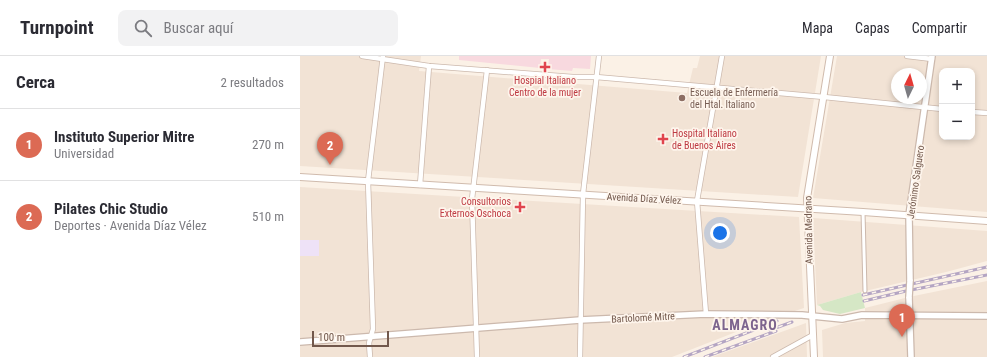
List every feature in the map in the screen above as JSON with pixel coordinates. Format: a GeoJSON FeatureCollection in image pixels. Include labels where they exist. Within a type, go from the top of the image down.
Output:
{"type":"FeatureCollection","features":[{"type":"Feature","properties":{"kind":"main road","name":"Avenida Medrano"},"geometry":{"type":"LineString","coordinates":[[814,357],[806,208],[808,186],[830,56]]}},
{"type":"Feature","properties":{"kind":"main road","name":"Avenida Díaz Vélez"},"geometry":{"type":"LineString","coordinates":[[300,177],[697,201],[987,221]]}},
{"type":"Feature","properties":{"kind":"street"},"geometry":{"type":"LineString","coordinates":[[362,56],[429,66],[573,77],[596,77],[939,109]]}},
{"type":"Feature","properties":{"kind":"street"},"geometry":{"type":"LineString","coordinates":[[580,357],[583,194],[599,56]]}},
{"type":"Feature","properties":{"kind":"street"},"geometry":{"type":"LineString","coordinates":[[706,314],[697,201],[722,56]]}},
{"type":"Feature","properties":{"kind":"street"},"geometry":{"type":"LineString","coordinates":[[907,56],[932,57]]}},
{"type":"Feature","properties":{"kind":"street","name":"Jerónimo Salguero"},"geometry":{"type":"LineString","coordinates":[[911,357],[909,215],[932,57]]}},
{"type":"Feature","properties":{"kind":"street"},"geometry":{"type":"LineString","coordinates":[[370,357],[369,343],[373,329],[368,181],[383,58]]}},
{"type":"Feature","properties":{"kind":"street"},"geometry":{"type":"LineString","coordinates":[[420,185],[429,66]]}},
{"type":"Feature","properties":{"kind":"street"},"geometry":{"type":"LineString","coordinates":[[477,357],[472,188],[487,70]]}},
{"type":"Feature","properties":{"kind":"street"},"geometry":{"type":"LineString","coordinates":[[975,112],[987,113]]}},
{"type":"Feature","properties":{"kind":"street"},"geometry":{"type":"LineString","coordinates":[[863,212],[865,291]]}},
{"type":"Feature","properties":{"kind":"street","name":"Bartolomé Mitre"},"geometry":{"type":"LineString","coordinates":[[300,342],[580,320],[706,314],[812,316],[842,319],[862,316],[987,316]]}},
{"type":"Feature","properties":{"kind":"street"},"geometry":{"type":"LineString","coordinates":[[773,357],[813,335]]}},
{"type":"Feature","properties":{"kind":"shaded area"},"geometry":{"type":"Polygon","coordinates":[[[300,56],[421,56],[419,71],[687,93],[693,68],[697,68],[700,56],[821,56],[798,197],[300,166],[300,56]]]}},
{"type":"Feature","properties":{"kind":"shaded area"},"geometry":{"type":"Polygon","coordinates":[[[459,56],[591,56],[590,69],[573,68],[572,71],[548,69],[549,59],[541,59],[540,68],[459,60],[459,56]]]}},
{"type":"Feature","properties":{"kind":"shaded area"},"geometry":{"type":"Polygon","coordinates":[[[837,56],[987,56],[987,212],[813,198],[837,56]]]}},
{"type":"Feature","properties":{"kind":"shaded area"},"geometry":{"type":"Polygon","coordinates":[[[300,187],[799,217],[804,308],[764,321],[672,357],[300,357],[300,187]]]}},
{"type":"Feature","properties":{"kind":"shaded area"},"geometry":{"type":"Polygon","coordinates":[[[813,218],[987,231],[987,261],[861,292],[817,305],[813,218]]]}},
{"type":"Feature","properties":{"kind":"shaded area"},"geometry":{"type":"Polygon","coordinates":[[[300,240],[319,240],[319,256],[300,256],[300,240]]]}},
{"type":"Feature","properties":{"kind":"shaded area"},"geometry":{"type":"Polygon","coordinates":[[[987,281],[987,357],[823,357],[822,330],[845,323],[865,321],[865,308],[909,297],[987,281]]]}},
{"type":"Feature","properties":{"kind":"shaded area"},"geometry":{"type":"Polygon","coordinates":[[[806,323],[807,357],[712,357],[806,323]]]}},
{"type":"Feature","properties":{"kind":"green space"},"geometry":{"type":"Polygon","coordinates":[[[861,292],[865,308],[840,314],[823,310],[817,305],[861,292]]]}},
{"type":"Feature","properties":{"kind":"railway"},"geometry":{"type":"LineString","coordinates":[[863,295],[987,267]]}},
{"type":"Feature","properties":{"kind":"railway"},"geometry":{"type":"LineString","coordinates":[[864,301],[987,275]]}},
{"type":"Feature","properties":{"kind":"railway"},"geometry":{"type":"LineString","coordinates":[[684,357],[777,321]]}},
{"type":"Feature","properties":{"kind":"railway"},"geometry":{"type":"LineString","coordinates":[[770,330],[792,322]]}},
{"type":"Feature","properties":{"kind":"railway"},"geometry":{"type":"LineString","coordinates":[[705,357],[776,331]]}},
{"type":"Feature","properties":{"kind":"place","name":"Hospial Italiano Centro de la mujer"},"geometry":{"type":"Point","coordinates":[545,67]}},
{"type":"Feature","properties":{"kind":"place","name":"Escuela de Enfermería del Htal. Italiano"},"geometry":{"type":"Point","coordinates":[682,98]}},
{"type":"Feature","properties":{"kind":"place","name":"Hospital Italiano de Buenos Aires"},"geometry":{"type":"Point","coordinates":[663,139]}},
{"type":"Feature","properties":{"kind":"place","name":"Pilates Chic Studio"},"geometry":{"type":"Point","coordinates":[330,165]}},
{"type":"Feature","properties":{"kind":"place","name":"Consultorios Externos Oschoca"},"geometry":{"type":"Point","coordinates":[520,207]}},
{"type":"Feature","properties":{"kind":"place","name":"Instituto Superior Mitre"},"geometry":{"type":"Point","coordinates":[902,337]}},
{"type":"Feature","properties":{"kind":"district","name":"ALMAGRO"},"geometry":{"type":"Point","coordinates":[745,325]}}]}
